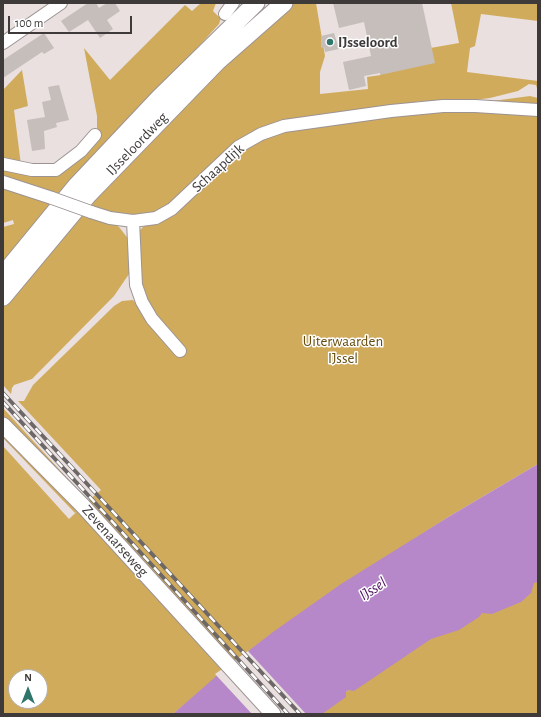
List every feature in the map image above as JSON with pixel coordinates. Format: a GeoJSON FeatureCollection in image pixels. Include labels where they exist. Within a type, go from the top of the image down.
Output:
{"type":"FeatureCollection","features":[{"type":"Feature","properties":{"kind":"highway","name":"IJsseloordweg"},"geometry":{"type":"LineString","coordinates":[[3,275],[77,186],[159,98],[256,3]]}},
{"type":"Feature","properties":{"kind":"highway","name":"IJsseloordweg"},"geometry":{"type":"LineString","coordinates":[[3,297],[88,195],[218,61],[284,3]]}},
{"type":"Feature","properties":{"kind":"highway"},"geometry":{"type":"LineString","coordinates":[[217,41],[229,9]]}},
{"type":"Feature","properties":{"kind":"main road","name":"Zevenaarseweg"},"geometry":{"type":"LineString","coordinates":[[3,425],[83,506],[273,714]]}},
{"type":"Feature","properties":{"kind":"street"},"geometry":{"type":"LineString","coordinates":[[3,43],[61,3]]}},
{"type":"Feature","properties":{"kind":"street","name":"Schaapdijk"},"geometry":{"type":"LineString","coordinates":[[3,182],[110,218],[133,221],[156,218],[172,209],[228,155],[251,139],[275,128],[340,117],[443,106],[475,106],[538,110]]}},
{"type":"Feature","properties":{"kind":"street"},"geometry":{"type":"LineString","coordinates":[[3,164],[32,170],[56,170],[81,151],[95,135]]}},
{"type":"Feature","properties":{"kind":"street"},"geometry":{"type":"LineString","coordinates":[[133,221],[136,285],[142,302],[152,319],[180,351]]}},
{"type":"Feature","properties":{"kind":"green space"},"geometry":{"type":"Polygon","coordinates":[[[201,3],[216,3],[213,11],[218,16],[222,15],[219,24],[61,198],[3,180],[3,167],[50,174],[97,135],[97,116],[84,48],[110,80],[185,5],[192,11],[201,3]]]}},
{"type":"Feature","properties":{"kind":"green space"},"geometry":{"type":"Polygon","coordinates":[[[287,3],[316,3],[325,56],[320,72],[320,94],[368,89],[367,77],[381,75],[379,57],[459,43],[451,3],[538,3],[538,21],[481,14],[475,46],[470,48],[467,72],[538,81],[538,91],[536,85],[529,84],[518,91],[490,98],[458,102],[423,101],[330,113],[254,132],[178,200],[156,213],[128,218],[84,204],[287,3]]]}},
{"type":"Feature","properties":{"kind":"green space"},"geometry":{"type":"Polygon","coordinates":[[[22,70],[28,106],[14,110],[21,165],[3,162],[3,90],[22,70]]]}},
{"type":"Feature","properties":{"kind":"green space"},"geometry":{"type":"Polygon","coordinates":[[[530,96],[538,98],[538,105],[485,102],[530,96]]]}},
{"type":"Feature","properties":{"kind":"green space","name":"Uiterwaarden IJssel"},"geometry":{"type":"Polygon","coordinates":[[[449,109],[538,114],[538,464],[411,541],[241,658],[173,714],[3,714],[3,446],[69,519],[86,503],[3,416],[3,408],[88,501],[101,490],[18,401],[24,401],[33,385],[114,306],[122,301],[133,300],[140,309],[141,287],[138,232],[144,226],[158,221],[238,152],[281,131],[449,109]]]}},
{"type":"Feature","properties":{"kind":"green space"},"geometry":{"type":"Polygon","coordinates":[[[3,186],[56,203],[3,267],[3,227],[14,224],[13,220],[3,223],[3,186]]]}},
{"type":"Feature","properties":{"kind":"green space"},"geometry":{"type":"Polygon","coordinates":[[[79,214],[106,220],[119,227],[130,241],[132,264],[129,274],[114,296],[32,379],[14,385],[11,394],[3,385],[3,307],[79,214]]]}},
{"type":"Feature","properties":{"kind":"green space"},"geometry":{"type":"Polygon","coordinates":[[[3,435],[80,508],[75,513],[3,438],[3,435]]]}},
{"type":"Feature","properties":{"kind":"green space"},"geometry":{"type":"Polygon","coordinates":[[[538,579],[538,714],[318,714],[346,694],[346,692],[414,646],[475,615],[538,579]]]}},
{"type":"Feature","properties":{"kind":"water","name":"IJssel"},"geometry":{"type":"Polygon","coordinates":[[[538,464],[538,582],[534,583],[531,593],[521,602],[492,614],[482,613],[479,617],[459,630],[431,639],[354,691],[349,690],[346,692],[346,697],[322,714],[173,714],[221,672],[273,632],[341,584],[450,516],[538,464]]]}},
{"type":"Feature","properties":{"kind":"pier"},"geometry":{"type":"Polygon","coordinates":[[[248,651],[306,714],[252,714],[215,674],[248,651]]]}},
{"type":"Feature","properties":{"kind":"building"},"geometry":{"type":"Polygon","coordinates":[[[88,3],[96,3],[99,8],[107,3],[115,3],[120,11],[107,20],[113,29],[100,38],[88,20],[69,32],[61,21],[88,3]]]}},
{"type":"Feature","properties":{"kind":"building"},"geometry":{"type":"Polygon","coordinates":[[[333,3],[422,3],[435,63],[380,75],[380,73],[364,76],[366,86],[349,90],[343,62],[371,56],[364,22],[339,28],[333,3]]]}},
{"type":"Feature","properties":{"kind":"building"},"geometry":{"type":"Polygon","coordinates":[[[44,33],[54,48],[44,54],[42,52],[3,78],[3,60],[44,33]]]}},
{"type":"Feature","properties":{"kind":"building"},"geometry":{"type":"Polygon","coordinates":[[[334,33],[339,49],[325,52],[324,47],[321,48],[321,36],[334,33]]]}},
{"type":"Feature","properties":{"kind":"building"},"geometry":{"type":"Polygon","coordinates":[[[59,85],[69,120],[56,123],[57,127],[44,131],[45,149],[32,151],[27,120],[45,117],[42,102],[51,100],[48,87],[59,85]]]}},
{"type":"Feature","properties":{"kind":"railway"},"geometry":{"type":"LineString","coordinates":[[3,393],[300,714]]}},
{"type":"Feature","properties":{"kind":"railway"},"geometry":{"type":"LineString","coordinates":[[3,402],[288,714]]}},
{"type":"Feature","properties":{"kind":"place","name":"IJsseloord"},"geometry":{"type":"Point","coordinates":[330,42]}}]}
